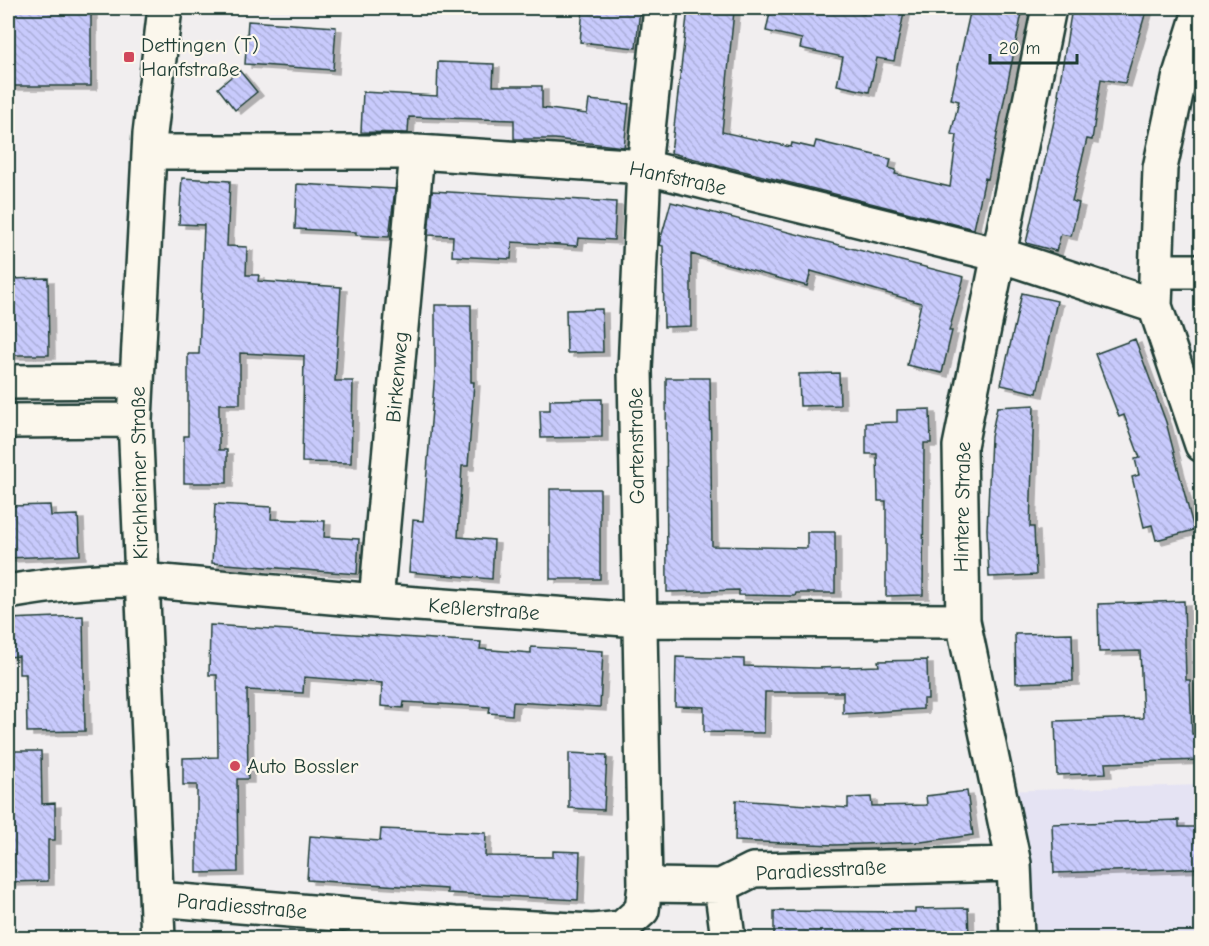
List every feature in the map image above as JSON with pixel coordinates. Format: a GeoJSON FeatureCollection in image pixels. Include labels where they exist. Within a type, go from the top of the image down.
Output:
{"type":"FeatureCollection","features":[{"type":"Feature","properties":{"kind":"street","name":"Kirchheimer Straße"},"geometry":{"type":"LineString","coordinates":[[158,939],[135,420],[149,152],[165,8]]}},
{"type":"Feature","properties":{"kind":"street","name":"Gartenstraße"},"geometry":{"type":"LineString","coordinates":[[645,885],[635,370],[644,167],[661,8]]}},
{"type":"Feature","properties":{"kind":"street","name":"Hintere Straße"},"geometry":{"type":"LineString","coordinates":[[1017,939],[1014,864],[963,621],[960,446],[1049,8]]}},
{"type":"Feature","properties":{"kind":"street"},"geometry":{"type":"LineString","coordinates":[[1201,8],[1180,75],[1161,168],[1155,306],[1202,444]]}},
{"type":"Feature","properties":{"kind":"street","name":"Hanfstraße"},"geometry":{"type":"LineString","coordinates":[[149,152],[417,152],[644,167],[1000,255],[1155,306]]}},
{"type":"Feature","properties":{"kind":"street","name":"Birkenweg"},"geometry":{"type":"LineString","coordinates":[[376,601],[417,152]]}},
{"type":"Feature","properties":{"kind":"street"},"geometry":{"type":"LineString","coordinates":[[1157,271],[1202,271]]}},
{"type":"Feature","properties":{"kind":"street"},"geometry":{"type":"LineString","coordinates":[[8,382],[136,381]]}},
{"type":"Feature","properties":{"kind":"street"},"geometry":{"type":"LineString","coordinates":[[8,421],[135,420]]}},
{"type":"Feature","properties":{"kind":"street","name":"Keßlerstraße"},"geometry":{"type":"LineString","coordinates":[[8,592],[52,584],[106,579],[141,580],[376,601],[639,620],[963,621]]}},
{"type":"Feature","properties":{"kind":"street","name":"Paradiesstraße"},"geometry":{"type":"LineString","coordinates":[[157,899],[455,931],[593,932],[622,928],[642,910],[645,885],[721,886],[753,870],[1014,864]]}},
{"type":"Feature","properties":{"kind":"street"},"geometry":{"type":"LineString","coordinates":[[721,886],[728,939]]}},
{"type":"Feature","properties":{"kind":"shaded area"},"geometry":{"type":"Polygon","coordinates":[[[1201,785],[1201,938],[1009,938],[1001,791],[1201,785]]]}},
{"type":"Feature","properties":{"kind":"building"},"geometry":{"type":"Polygon","coordinates":[[[8,8],[91,8],[91,86],[8,86],[8,8]]]}},
{"type":"Feature","properties":{"kind":"building"},"geometry":{"type":"Polygon","coordinates":[[[583,8],[640,8],[636,48],[580,42],[583,8]]]}},
{"type":"Feature","properties":{"kind":"building"},"geometry":{"type":"Polygon","coordinates":[[[688,8],[728,8],[727,10],[734,11],[722,132],[791,147],[792,143],[814,148],[816,141],[891,159],[889,168],[896,170],[895,174],[950,187],[957,135],[951,134],[959,101],[951,99],[971,8],[1023,8],[988,179],[985,178],[974,229],[671,153],[688,8]]]}},
{"type":"Feature","properties":{"kind":"building"},"geometry":{"type":"Polygon","coordinates":[[[771,8],[831,8],[864,14],[865,8],[905,8],[894,61],[877,58],[869,92],[837,85],[843,57],[800,48],[802,39],[766,31],[771,8]]]}},
{"type":"Feature","properties":{"kind":"building"},"geometry":{"type":"Polygon","coordinates":[[[1072,8],[1147,8],[1125,83],[1101,79],[1092,140],[1087,139],[1072,201],[1079,203],[1071,236],[1061,234],[1056,251],[1026,243],[1060,95],[1058,94],[1072,8]]]}},
{"type":"Feature","properties":{"kind":"building"},"geometry":{"type":"Polygon","coordinates":[[[248,21],[336,27],[333,70],[245,64],[248,21]]]}},
{"type":"Feature","properties":{"kind":"building"},"geometry":{"type":"Polygon","coordinates":[[[438,62],[494,64],[493,86],[542,86],[542,108],[587,114],[589,100],[629,104],[624,147],[555,139],[514,139],[514,120],[409,117],[408,133],[361,132],[363,92],[437,96],[438,62]]]}},
{"type":"Feature","properties":{"kind":"building"},"geometry":{"type":"Polygon","coordinates":[[[239,70],[257,92],[235,110],[218,88],[239,70]]]}},
{"type":"Feature","properties":{"kind":"building"},"geometry":{"type":"Polygon","coordinates":[[[182,178],[230,181],[227,246],[247,247],[246,275],[259,275],[258,281],[341,287],[335,381],[353,381],[351,463],[302,462],[304,356],[240,353],[240,404],[219,404],[219,450],[227,450],[227,483],[184,483],[184,436],[188,436],[188,354],[199,354],[204,225],[179,224],[182,178]]]}},
{"type":"Feature","properties":{"kind":"building"},"geometry":{"type":"Polygon","coordinates":[[[297,184],[395,189],[389,237],[356,235],[356,232],[295,229],[297,184]]]}},
{"type":"Feature","properties":{"kind":"building"},"geometry":{"type":"Polygon","coordinates":[[[432,191],[616,202],[614,240],[578,238],[577,246],[512,242],[511,259],[452,256],[453,236],[428,235],[432,191]]]}},
{"type":"Feature","properties":{"kind":"building"},"geometry":{"type":"Polygon","coordinates":[[[671,202],[964,277],[949,331],[952,331],[942,373],[907,365],[921,303],[811,271],[807,286],[691,254],[691,326],[664,327],[663,246],[659,245],[671,202]]]}},
{"type":"Feature","properties":{"kind":"building"},"geometry":{"type":"Polygon","coordinates":[[[48,278],[49,355],[8,355],[8,279],[48,278]]]}},
{"type":"Feature","properties":{"kind":"building"},"geometry":{"type":"Polygon","coordinates":[[[1022,293],[1057,301],[1037,393],[1001,385],[1022,293]]]}},
{"type":"Feature","properties":{"kind":"building"},"geometry":{"type":"Polygon","coordinates":[[[435,305],[471,305],[471,382],[474,382],[468,466],[462,466],[458,537],[494,540],[492,579],[409,572],[413,520],[423,521],[435,372],[435,305]]]}},
{"type":"Feature","properties":{"kind":"building"},"geometry":{"type":"Polygon","coordinates":[[[602,309],[603,352],[567,353],[566,310],[602,309]]]}},
{"type":"Feature","properties":{"kind":"building"},"geometry":{"type":"Polygon","coordinates":[[[1135,339],[1166,422],[1194,530],[1156,540],[1152,525],[1144,527],[1132,477],[1139,475],[1135,459],[1140,458],[1124,415],[1119,417],[1095,354],[1135,339]]]}},
{"type":"Feature","properties":{"kind":"building"},"geometry":{"type":"Polygon","coordinates":[[[839,373],[840,405],[800,406],[799,374],[839,373]]]}},
{"type":"Feature","properties":{"kind":"building"},"geometry":{"type":"Polygon","coordinates":[[[666,378],[710,378],[712,546],[807,548],[807,532],[835,532],[835,593],[796,593],[795,596],[739,595],[739,590],[667,592],[666,378]]]}},
{"type":"Feature","properties":{"kind":"building"},"geometry":{"type":"Polygon","coordinates":[[[602,399],[602,437],[541,438],[540,410],[550,410],[550,400],[602,399]]]}},
{"type":"Feature","properties":{"kind":"building"},"geometry":{"type":"Polygon","coordinates":[[[1034,405],[1030,527],[1034,527],[1036,575],[989,577],[987,529],[991,437],[997,407],[1034,405]]]}},
{"type":"Feature","properties":{"kind":"building"},"geometry":{"type":"Polygon","coordinates":[[[930,409],[931,443],[924,443],[923,595],[886,596],[886,501],[878,501],[877,454],[866,454],[866,423],[897,422],[897,410],[930,409]]]}},
{"type":"Feature","properties":{"kind":"building"},"geometry":{"type":"Polygon","coordinates":[[[550,489],[600,489],[600,579],[550,579],[550,489]]]}},
{"type":"Feature","properties":{"kind":"building"},"geometry":{"type":"Polygon","coordinates":[[[215,504],[272,507],[271,519],[325,521],[324,537],[359,539],[357,574],[212,563],[215,504]]]}},
{"type":"Feature","properties":{"kind":"building"},"geometry":{"type":"Polygon","coordinates":[[[50,505],[51,516],[78,515],[80,555],[8,558],[8,506],[50,505]]]}},
{"type":"Feature","properties":{"kind":"building"},"geometry":{"type":"Polygon","coordinates":[[[1184,601],[1186,680],[1190,680],[1192,734],[1202,734],[1202,760],[1105,763],[1106,773],[1057,775],[1055,721],[1143,718],[1140,651],[1099,652],[1098,604],[1184,601]]]}},
{"type":"Feature","properties":{"kind":"building"},"geometry":{"type":"Polygon","coordinates":[[[83,616],[85,731],[27,732],[26,674],[19,674],[19,656],[8,657],[8,619],[83,616]]]}},
{"type":"Feature","properties":{"kind":"building"},"geometry":{"type":"Polygon","coordinates":[[[210,625],[481,642],[480,649],[531,653],[531,647],[603,651],[600,707],[513,702],[512,715],[489,713],[490,707],[404,702],[403,708],[381,706],[382,683],[304,677],[303,693],[247,690],[248,779],[237,779],[238,872],[197,873],[197,785],[183,785],[183,758],[218,757],[217,675],[209,675],[210,625]]]}},
{"type":"Feature","properties":{"kind":"building"},"geometry":{"type":"Polygon","coordinates":[[[1072,633],[1073,681],[1016,683],[1015,634],[1072,633]]]}},
{"type":"Feature","properties":{"kind":"building"},"geometry":{"type":"Polygon","coordinates":[[[676,657],[744,659],[744,666],[817,668],[879,666],[878,661],[927,660],[928,699],[923,699],[923,709],[843,714],[843,692],[765,692],[764,733],[704,732],[704,707],[675,706],[676,657]]]}},
{"type":"Feature","properties":{"kind":"building"},"geometry":{"type":"Polygon","coordinates":[[[8,751],[41,751],[42,804],[55,803],[55,840],[48,840],[48,881],[8,882],[8,751]]]}},
{"type":"Feature","properties":{"kind":"building"},"geometry":{"type":"Polygon","coordinates":[[[569,753],[607,755],[604,810],[569,808],[569,753]]]}},
{"type":"Feature","properties":{"kind":"building"},"geometry":{"type":"Polygon","coordinates":[[[967,791],[973,835],[921,842],[834,845],[735,841],[736,800],[848,808],[848,798],[871,797],[872,806],[927,805],[926,796],[967,791]]]}},
{"type":"Feature","properties":{"kind":"building"},"geometry":{"type":"Polygon","coordinates":[[[1179,820],[1179,827],[1202,827],[1202,868],[1054,873],[1052,824],[1179,820]]]}},
{"type":"Feature","properties":{"kind":"building"},"geometry":{"type":"Polygon","coordinates":[[[381,829],[486,833],[485,856],[553,857],[553,851],[580,852],[578,900],[447,893],[447,889],[307,880],[310,836],[380,841],[381,829]]]}},
{"type":"Feature","properties":{"kind":"building"},"geometry":{"type":"Polygon","coordinates":[[[968,908],[969,939],[774,939],[774,911],[915,912],[915,909],[968,908]]]}},
{"type":"Feature","properties":{"kind":"place","name":"Dettingen (T) Hanfstraße"},"geometry":{"type":"Point","coordinates":[129,57]}},
{"type":"Feature","properties":{"kind":"place","name":"Auto Bossler"},"geometry":{"type":"Point","coordinates":[235,766]}}]}
